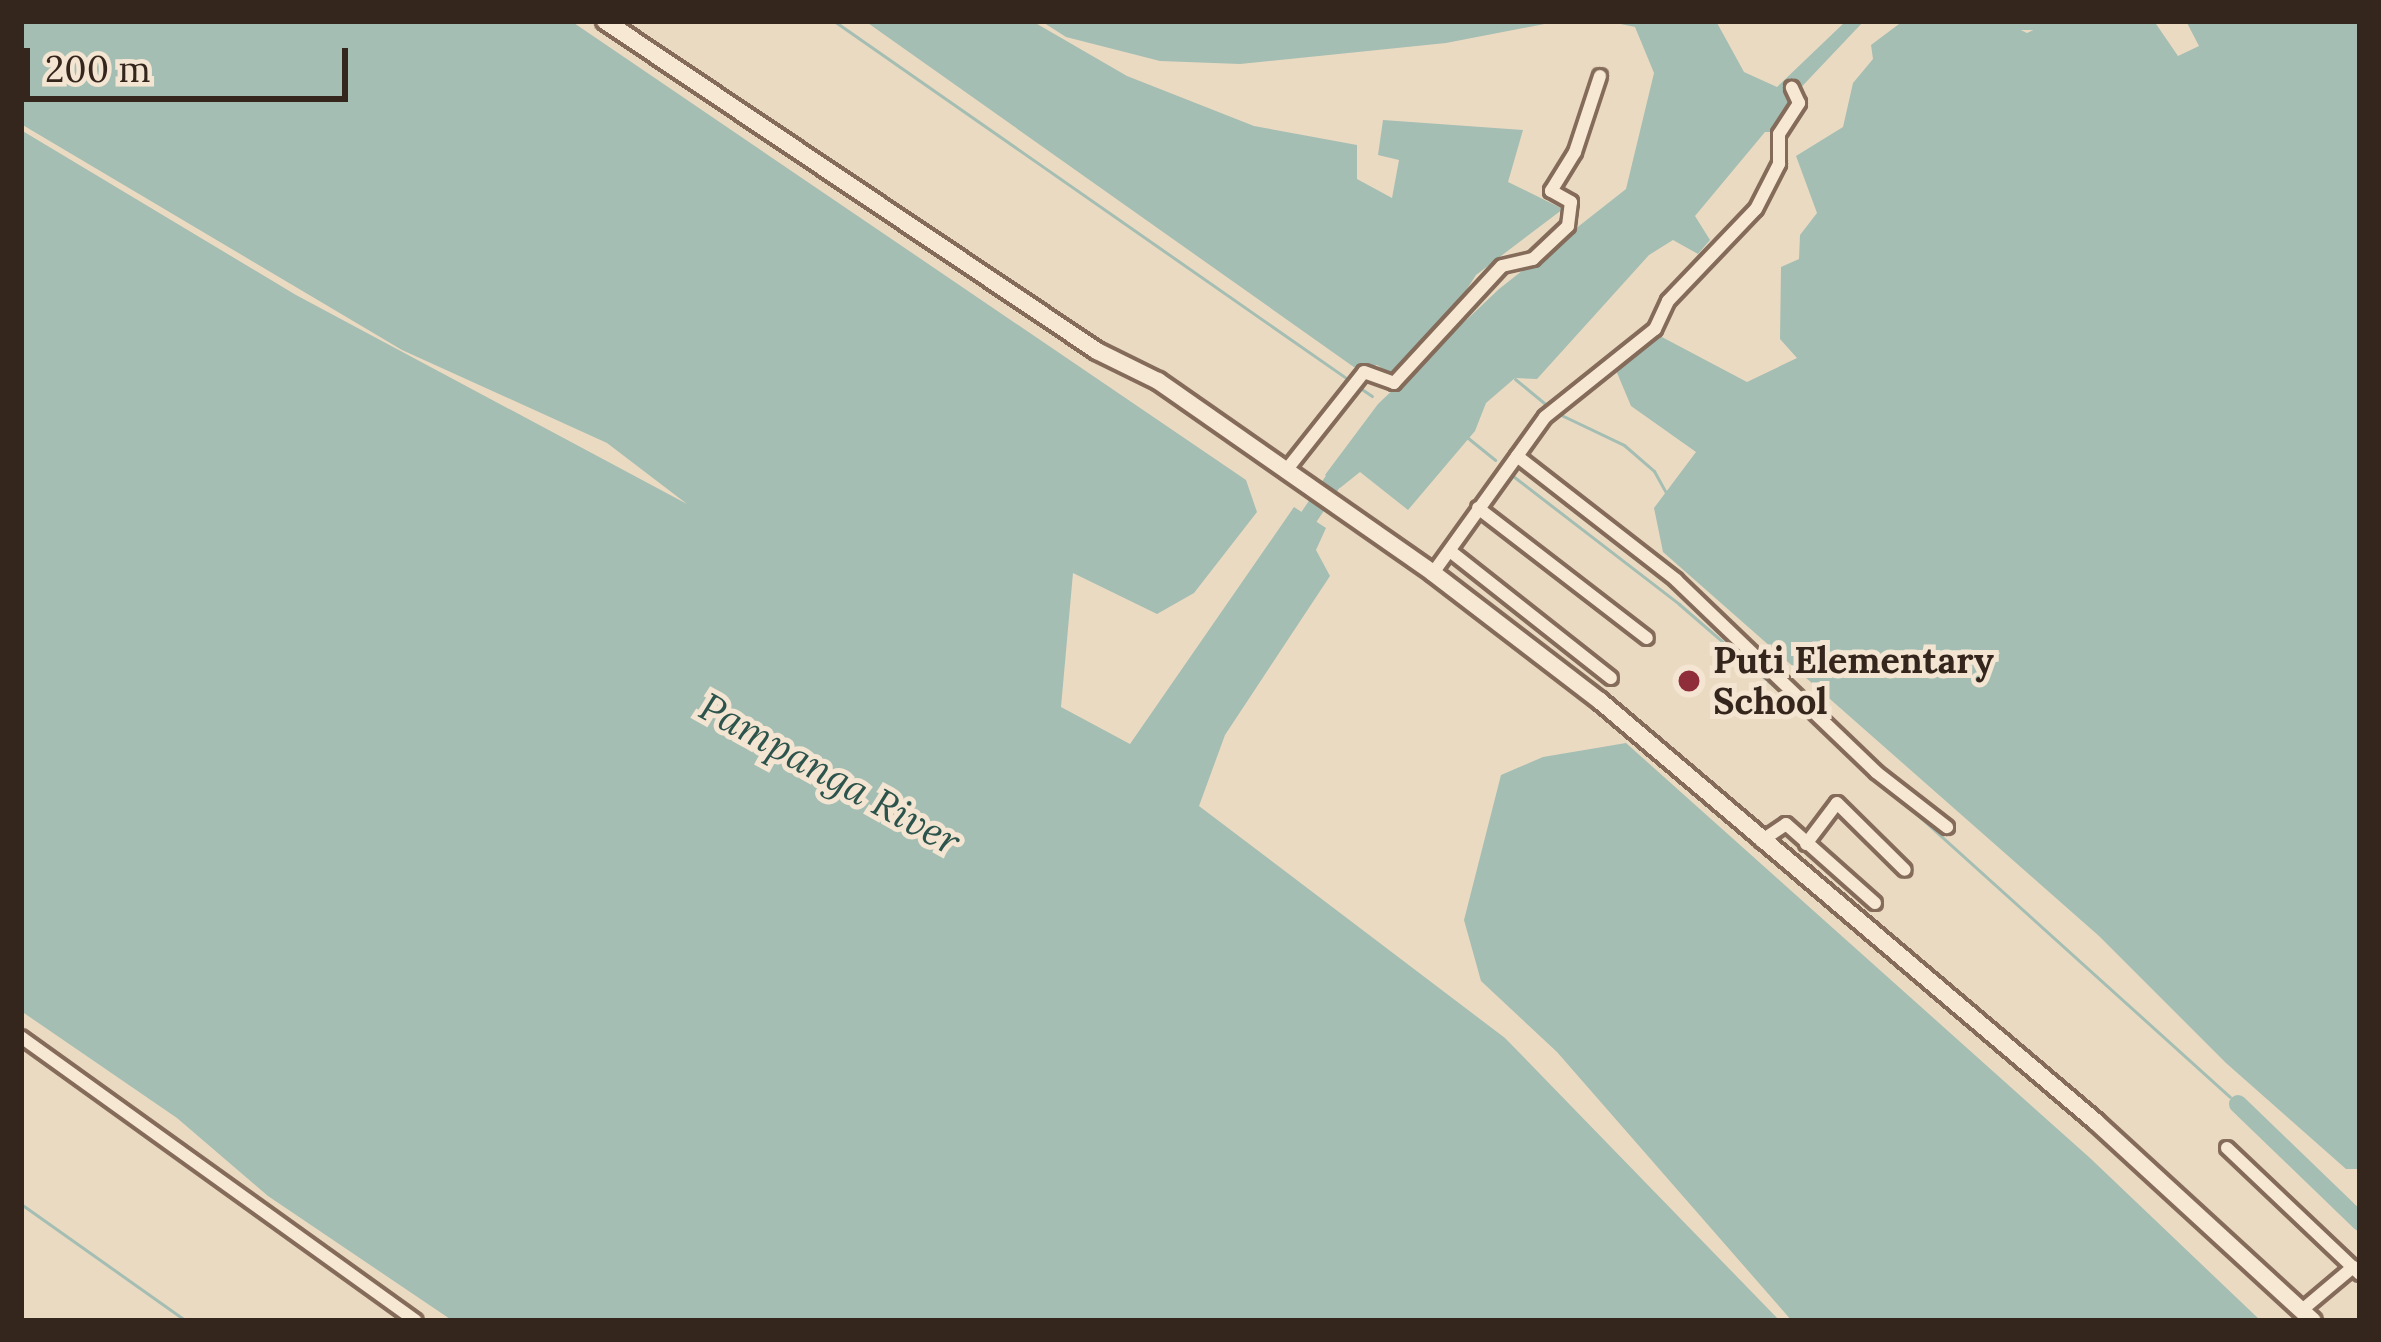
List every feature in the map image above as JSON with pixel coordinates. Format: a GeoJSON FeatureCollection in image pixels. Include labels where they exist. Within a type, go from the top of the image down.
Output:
{"type":"FeatureCollection","features":[{"type":"Feature","properties":{"kind":"street"},"geometry":{"type":"LineString","coordinates":[[604,21],[1097,351],[1158,381],[1433,572],[1600,701],[1760,842],[2096,1121],[2308,1316],[2356,1270],[2227,1148]]}},
{"type":"Feature","properties":{"kind":"street"},"geometry":{"type":"LineString","coordinates":[[1295,473],[1364,372],[1394,383],[1502,266],[1533,259],[1568,226],[1571,202],[1551,190],[1575,152],[1600,76]]}},
{"type":"Feature","properties":{"kind":"street"},"geometry":{"type":"LineString","coordinates":[[1433,572],[1545,416],[1654,329],[1668,302],[1756,209],[1779,164],[1778,140],[1795,92]]}},
{"type":"Feature","properties":{"kind":"street"},"geometry":{"type":"LineString","coordinates":[[1517,455],[1676,580],[1876,772],[1947,826]]}},
{"type":"Feature","properties":{"kind":"street"},"geometry":{"type":"LineString","coordinates":[[1478,508],[1647,638]]}},
{"type":"Feature","properties":{"kind":"street"},"geometry":{"type":"LineString","coordinates":[[1450,551],[1611,677]]}},
{"type":"Feature","properties":{"kind":"street"},"geometry":{"type":"LineString","coordinates":[[1806,844],[1837,803],[1905,870]]}},
{"type":"Feature","properties":{"kind":"street"},"geometry":{"type":"LineString","coordinates":[[1760,842],[1786,824],[1875,903]]}},
{"type":"Feature","properties":{"kind":"street"},"geometry":{"type":"LineString","coordinates":[[21,1037],[416,1321]]}},
{"type":"Feature","properties":{"kind":"water","name":"Pampanga River"},"geometry":{"type":"Polygon","coordinates":[[[21,21],[571,21],[1246,480],[1257,512],[1194,593],[1157,614],[1073,573],[1061,707],[1130,744],[1294,507],[1326,528],[1316,550],[1330,576],[1225,735],[1199,806],[1505,1038],[1780,1321],[453,1321],[268,1196],[177,1118],[21,1011],[21,130],[296,295],[687,504],[607,443],[402,350],[21,124],[21,21]]]}},
{"type":"Feature","properties":{"kind":"water"},"geometry":{"type":"Polygon","coordinates":[[[865,21],[1032,21],[1127,76],[1254,126],[1357,145],[1357,179],[1392,198],[1399,160],[1378,155],[1383,120],[1523,130],[1508,182],[1563,209],[1476,275],[1445,323],[1392,375],[1377,365],[1358,370],[865,21]]]}},
{"type":"Feature","properties":{"kind":"water"},"geometry":{"type":"Polygon","coordinates":[[[1041,21],[1560,21],[1446,43],[1240,64],[1160,61],[1066,37],[1041,21]]]}},
{"type":"Feature","properties":{"kind":"water"},"geometry":{"type":"Polygon","coordinates":[[[1606,21],[1716,21],[1744,72],[1777,87],[1846,21],[1864,21],[1791,98],[1778,132],[1765,132],[1695,216],[1710,240],[1698,254],[1673,240],[1649,255],[1537,379],[1515,378],[1486,403],[1475,431],[1408,510],[1360,472],[1340,488],[1325,475],[1378,404],[1499,289],[1626,189],[1654,73],[1635,27],[1606,21]]]}},
{"type":"Feature","properties":{"kind":"water"},"geometry":{"type":"Polygon","coordinates":[[[1903,21],[2002,21],[2027,33],[2052,21],[2154,21],[2178,56],[2199,46],[2186,21],[2360,21],[2360,1169],[2346,1169],[2226,1063],[2099,936],[1663,552],[1654,508],[1696,452],[1631,406],[1615,368],[1660,336],[1747,382],[1797,358],[1780,339],[1781,267],[1799,259],[1800,235],[1817,213],[1796,156],[1843,127],[1853,83],[1873,59],[1871,45],[1903,21]]]}},
{"type":"Feature","properties":{"kind":"water"},"geometry":{"type":"Polygon","coordinates":[[[1626,743],[2090,1158],[2261,1321],[1792,1321],[1557,1052],[1481,981],[1464,920],[1501,775],[1543,757],[1626,743]]]}},
{"type":"Feature","properties":{"kind":"waterway"},"geometry":{"type":"LineString","coordinates":[[834,21],[1349,380]]}},
{"type":"Feature","properties":{"kind":"waterway"},"geometry":{"type":"LineString","coordinates":[[2010,21],[2043,21]]}},
{"type":"Feature","properties":{"kind":"waterway"},"geometry":{"type":"LineString","coordinates":[[1515,379],[1549,407]]}},
{"type":"Feature","properties":{"kind":"waterway"},"geometry":{"type":"LineString","coordinates":[[1357,386],[1372,396]]}},
{"type":"Feature","properties":{"kind":"waterway"},"geometry":{"type":"LineString","coordinates":[[1557,413],[1624,445],[1654,471],[1666,493]]}},
{"type":"Feature","properties":{"kind":"waterway"},"geometry":{"type":"LineString","coordinates":[[1468,438],[1495,460]]}},
{"type":"Feature","properties":{"kind":"waterway"},"geometry":{"type":"LineString","coordinates":[[1296,536],[1344,465]]}},
{"type":"Feature","properties":{"kind":"waterway"},"geometry":{"type":"LineString","coordinates":[[1509,473],[1679,604],[1822,728]]}},
{"type":"Feature","properties":{"kind":"waterway"},"geometry":{"type":"LineString","coordinates":[[1829,735],[2230,1097]]}},
{"type":"Feature","properties":{"kind":"waterway"},"geometry":{"type":"LineString","coordinates":[[2238,1104],[2360,1222]]}},
{"type":"Feature","properties":{"kind":"waterway"},"geometry":{"type":"LineString","coordinates":[[21,1204],[186,1321]]}},
{"type":"Feature","properties":{"kind":"place","name":"Puti Elementary School"},"geometry":{"type":"Point","coordinates":[1689,681]}}]}
